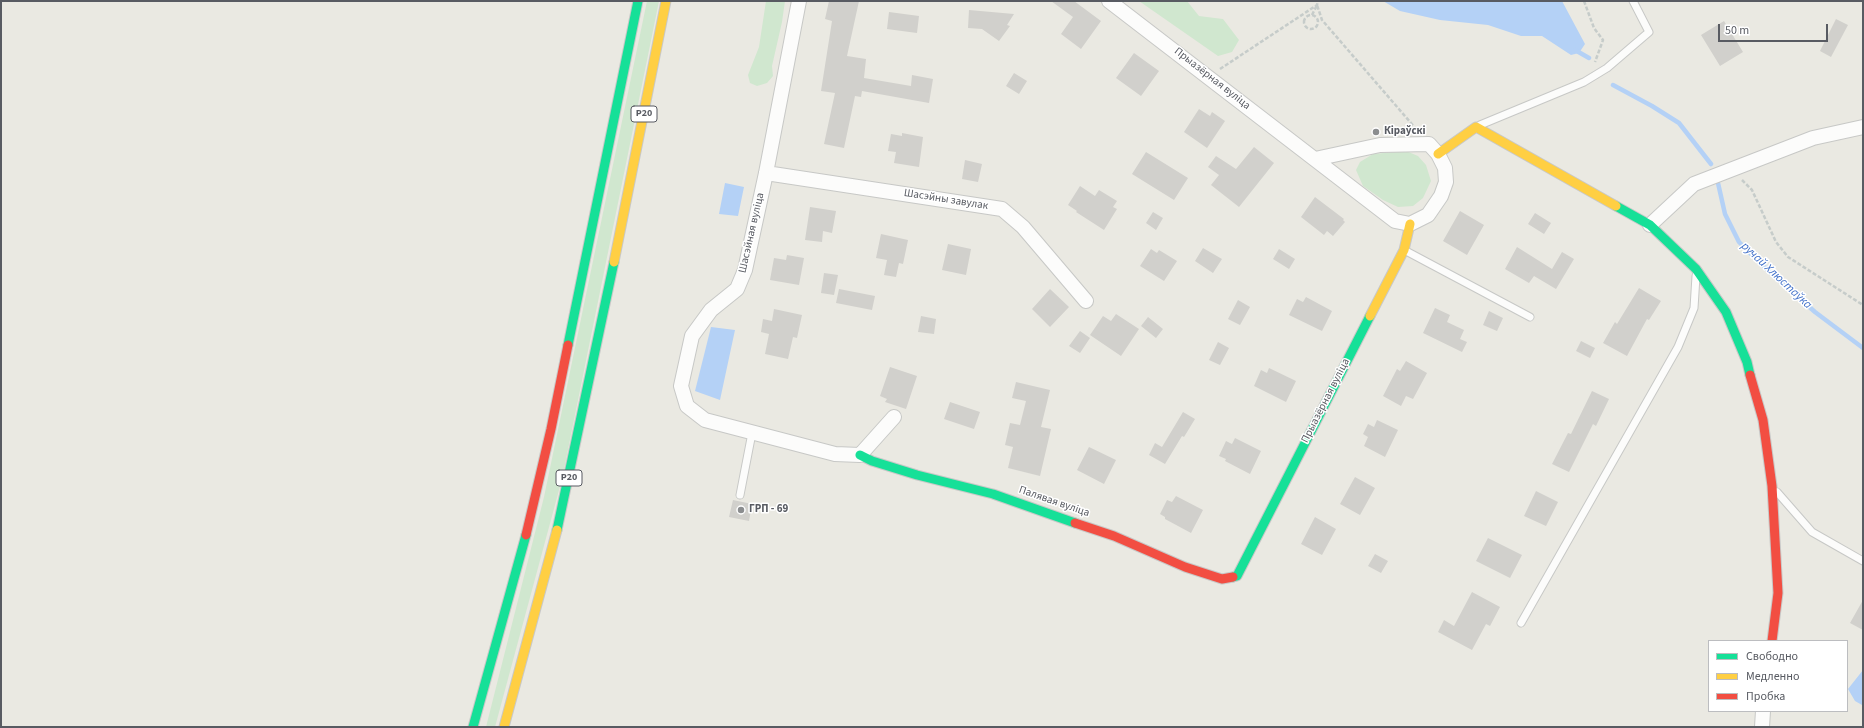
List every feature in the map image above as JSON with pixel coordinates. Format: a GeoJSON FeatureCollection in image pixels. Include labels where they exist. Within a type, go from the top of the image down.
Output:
{"type":"FeatureCollection","features":[{"type":"Feature","properties":{"kind":"street","name":"Р20"},"geometry":{"type":"LineString","coordinates":[[473,727],[531,516],[551,429],[638,1]]}},
{"type":"Feature","properties":{"kind":"street","name":"Р20"},"geometry":{"type":"LineString","coordinates":[[504,727],[553,551],[622,226],[666,1]]}},
{"type":"Feature","properties":{"kind":"street","name":"Шасэйная вуліца"},"geometry":{"type":"LineString","coordinates":[[799,1],[766,173],[745,270],[737,289],[711,310],[692,336],[681,386],[687,406],[705,420],[835,454],[860,455]]}},
{"type":"Feature","properties":{"kind":"street","name":"Прыазёрная вуліца"},"geometry":{"type":"LineString","coordinates":[[1109,1],[1395,221],[1410,224],[1404,250],[1237,576]]}},
{"type":"Feature","properties":{"kind":"street"},"geometry":{"type":"LineString","coordinates":[[1315,159],[1380,145],[1434,149],[1476,127],[1562,177],[1650,225],[1696,269],[1726,312],[1747,362],[1763,420],[1772,486],[1778,593],[1772,640]]}},
{"type":"Feature","properties":{"kind":"street"},"geometry":{"type":"LineString","coordinates":[[1650,225],[1694,184],[1731,168],[1813,138],[1863,127]]}},
{"type":"Feature","properties":{"kind":"street"},"geometry":{"type":"LineString","coordinates":[[1410,224],[1428,215],[1441,196],[1446,182],[1445,168],[1434,149]]}},
{"type":"Feature","properties":{"kind":"street","name":"Шасэйны завулак"},"geometry":{"type":"LineString","coordinates":[[766,173],[1002,209],[1023,227],[1086,300]]}},
{"type":"Feature","properties":{"kind":"street"},"geometry":{"type":"LineString","coordinates":[[860,455],[894,417]]}},
{"type":"Feature","properties":{"kind":"street","name":"Палявая вуліца"},"geometry":{"type":"LineString","coordinates":[[860,455],[872,461],[917,475],[993,494],[1114,536],[1185,567],[1222,580],[1237,576]]}},
{"type":"Feature","properties":{"kind":"street"},"geometry":{"type":"LineString","coordinates":[[1762,727],[1764,712]]}},
{"type":"Feature","properties":{"kind":"lane"},"geometry":{"type":"LineString","coordinates":[[1476,127],[1584,82],[1607,68],[1649,32],[1633,1]]}},
{"type":"Feature","properties":{"kind":"lane"},"geometry":{"type":"LineString","coordinates":[[1404,250],[1530,317]]}},
{"type":"Feature","properties":{"kind":"lane"},"geometry":{"type":"LineString","coordinates":[[1521,623],[1678,347],[1694,308],[1696,269]]}},
{"type":"Feature","properties":{"kind":"lane"},"geometry":{"type":"LineString","coordinates":[[740,495],[752,433]]}},
{"type":"Feature","properties":{"kind":"lane"},"geometry":{"type":"LineString","coordinates":[[1772,486],[1812,532],[1863,561]]}},
{"type":"Feature","properties":{"kind":"path"},"geometry":{"type":"LineString","coordinates":[[1312,14],[1318,19],[1318,23],[1314,28],[1310,29],[1304,25],[1304,21],[1308,15],[1312,14],[1318,1]]}},
{"type":"Feature","properties":{"kind":"path"},"geometry":{"type":"LineString","coordinates":[[1584,1],[1594,28],[1603,40],[1599,56],[1584,82]]}},
{"type":"Feature","properties":{"kind":"path"},"geometry":{"type":"LineString","coordinates":[[1220,69],[1316,5]]}},
{"type":"Feature","properties":{"kind":"path"},"geometry":{"type":"LineString","coordinates":[[1316,5],[1322,20],[1434,149]]}},
{"type":"Feature","properties":{"kind":"path"},"geometry":{"type":"LineString","coordinates":[[1731,168],[1752,190],[1776,242],[1788,257],[1863,305]]}},
{"type":"Feature","properties":{"kind":"green space"},"geometry":{"type":"Polygon","coordinates":[[[647,1],[659,1],[562,479],[495,727],[486,727],[544,497],[647,1]]]}},
{"type":"Feature","properties":{"kind":"green space"},"geometry":{"type":"Polygon","coordinates":[[[766,1],[785,1],[772,66],[773,76],[767,83],[757,86],[750,83],[748,75],[759,47],[766,1]]]}},
{"type":"Feature","properties":{"kind":"green space"},"geometry":{"type":"Polygon","coordinates":[[[1139,1],[1187,1],[1199,16],[1223,19],[1239,40],[1232,52],[1218,56],[1139,1]]]}},
{"type":"Feature","properties":{"kind":"green space"},"geometry":{"type":"Polygon","coordinates":[[[1406,151],[1418,156],[1426,165],[1431,181],[1423,198],[1413,206],[1398,207],[1383,200],[1363,186],[1356,170],[1360,162],[1373,154],[1406,151]]]}},
{"type":"Feature","properties":{"kind":"water"},"geometry":{"type":"Polygon","coordinates":[[[1383,1],[1562,1],[1585,44],[1579,53],[1571,55],[1542,36],[1521,36],[1488,25],[1440,20],[1400,11],[1383,1]]]}},
{"type":"Feature","properties":{"kind":"water"},"geometry":{"type":"Polygon","coordinates":[[[725,183],[744,187],[738,216],[719,214],[725,183]]]}},
{"type":"Feature","properties":{"kind":"water"},"geometry":{"type":"Polygon","coordinates":[[[711,327],[735,330],[720,400],[695,391],[711,327]]]}},
{"type":"Feature","properties":{"kind":"water"},"geometry":{"type":"Polygon","coordinates":[[[1863,670],[1862,705],[1855,701],[1848,689],[1863,670]]]}},
{"type":"Feature","properties":{"kind":"building"},"geometry":{"type":"Polygon","coordinates":[[[829,1],[859,1],[847,56],[866,59],[864,78],[911,86],[912,75],[933,79],[929,103],[862,91],[861,97],[855,96],[844,148],[824,144],[835,93],[821,91],[832,21],[825,19],[829,1]]]}},
{"type":"Feature","properties":{"kind":"building"},"geometry":{"type":"Polygon","coordinates":[[[1051,1],[1074,1],[1101,21],[1081,49],[1061,34],[1073,17],[1051,1]]]}},
{"type":"Feature","properties":{"kind":"building"},"geometry":{"type":"Polygon","coordinates":[[[969,10],[1014,14],[1007,25],[1010,26],[999,41],[982,29],[968,28],[969,10]]]}},
{"type":"Feature","properties":{"kind":"building"},"geometry":{"type":"Polygon","coordinates":[[[889,12],[919,16],[917,33],[887,29],[889,12]]]}},
{"type":"Feature","properties":{"kind":"building"},"geometry":{"type":"Polygon","coordinates":[[[1836,19],[1848,25],[1831,57],[1820,51],[1836,19]]]}},
{"type":"Feature","properties":{"kind":"building"},"geometry":{"type":"Polygon","coordinates":[[[1724,21],[1743,52],[1720,66],[1701,35],[1724,21]]]}},
{"type":"Feature","properties":{"kind":"building"},"geometry":{"type":"Polygon","coordinates":[[[1134,53],[1159,71],[1141,96],[1116,78],[1134,53]]]}},
{"type":"Feature","properties":{"kind":"building"},"geometry":{"type":"Polygon","coordinates":[[[1014,73],[1027,81],[1019,94],[1006,86],[1014,73]]]}},
{"type":"Feature","properties":{"kind":"building"},"geometry":{"type":"Polygon","coordinates":[[[1199,109],[1210,116],[1212,112],[1225,121],[1207,148],[1184,132],[1199,109]]]}},
{"type":"Feature","properties":{"kind":"building"},"geometry":{"type":"Polygon","coordinates":[[[902,133],[923,137],[919,167],[894,163],[896,152],[888,151],[891,134],[902,136],[902,133]]]}},
{"type":"Feature","properties":{"kind":"building"},"geometry":{"type":"Polygon","coordinates":[[[1254,147],[1274,163],[1239,207],[1211,185],[1219,175],[1208,167],[1216,156],[1236,169],[1254,147]]]}},
{"type":"Feature","properties":{"kind":"building"},"geometry":{"type":"Polygon","coordinates":[[[1146,152],[1188,178],[1174,200],[1132,174],[1146,152]]]}},
{"type":"Feature","properties":{"kind":"building"},"geometry":{"type":"Polygon","coordinates":[[[965,160],[982,164],[978,182],[962,179],[965,160]]]}},
{"type":"Feature","properties":{"kind":"building"},"geometry":{"type":"Polygon","coordinates":[[[1080,186],[1095,196],[1099,190],[1117,201],[1113,207],[1117,209],[1104,230],[1068,205],[1080,186]]]}},
{"type":"Feature","properties":{"kind":"building"},"geometry":{"type":"Polygon","coordinates":[[[1315,197],[1344,219],[1343,220],[1345,222],[1333,236],[1327,231],[1324,235],[1301,217],[1315,197]]]}},
{"type":"Feature","properties":{"kind":"building"},"geometry":{"type":"Polygon","coordinates":[[[810,207],[836,211],[832,233],[823,231],[822,242],[805,240],[810,207]]]}},
{"type":"Feature","properties":{"kind":"building"},"geometry":{"type":"Polygon","coordinates":[[[1460,211],[1484,225],[1467,255],[1443,241],[1460,211]]]}},
{"type":"Feature","properties":{"kind":"building"},"geometry":{"type":"Polygon","coordinates":[[[1153,212],[1163,218],[1156,230],[1146,223],[1153,212]]]}},
{"type":"Feature","properties":{"kind":"building"},"geometry":{"type":"Polygon","coordinates":[[[1535,213],[1551,223],[1544,234],[1528,224],[1535,213]]]}},
{"type":"Feature","properties":{"kind":"building"},"geometry":{"type":"Polygon","coordinates":[[[881,234],[908,240],[903,264],[899,263],[896,277],[884,275],[887,260],[876,258],[881,234]]]}},
{"type":"Feature","properties":{"kind":"building"},"geometry":{"type":"Polygon","coordinates":[[[948,244],[971,249],[966,275],[942,270],[948,244]]]}},
{"type":"Feature","properties":{"kind":"building"},"geometry":{"type":"Polygon","coordinates":[[[1517,247],[1552,269],[1562,252],[1574,259],[1556,289],[1534,276],[1529,283],[1505,269],[1517,247]]]}},
{"type":"Feature","properties":{"kind":"building"},"geometry":{"type":"Polygon","coordinates":[[[1203,248],[1222,259],[1213,273],[1195,261],[1203,248]]]}},
{"type":"Feature","properties":{"kind":"building"},"geometry":{"type":"Polygon","coordinates":[[[1151,249],[1157,253],[1159,250],[1177,261],[1164,281],[1140,266],[1151,249]]]}},
{"type":"Feature","properties":{"kind":"building"},"geometry":{"type":"Polygon","coordinates":[[[1279,249],[1295,259],[1289,269],[1273,259],[1279,249]]]}},
{"type":"Feature","properties":{"kind":"building"},"geometry":{"type":"Polygon","coordinates":[[[787,255],[804,258],[799,285],[770,280],[774,258],[786,260],[787,255]]]}},
{"type":"Feature","properties":{"kind":"building"},"geometry":{"type":"Polygon","coordinates":[[[824,273],[838,275],[834,295],[821,293],[824,273]]]}},
{"type":"Feature","properties":{"kind":"building"},"geometry":{"type":"Polygon","coordinates":[[[1639,288],[1661,301],[1649,320],[1647,319],[1627,356],[1603,343],[1615,322],[1617,324],[1639,288]]]}},
{"type":"Feature","properties":{"kind":"building"},"geometry":{"type":"Polygon","coordinates":[[[839,289],[875,296],[872,310],[836,303],[839,289]]]}},
{"type":"Feature","properties":{"kind":"building"},"geometry":{"type":"Polygon","coordinates":[[[1050,289],[1069,307],[1050,327],[1032,309],[1050,289]]]}},
{"type":"Feature","properties":{"kind":"building"},"geometry":{"type":"Polygon","coordinates":[[[1306,297],[1332,311],[1322,331],[1289,315],[1297,299],[1303,302],[1306,297]]]}},
{"type":"Feature","properties":{"kind":"building"},"geometry":{"type":"Polygon","coordinates":[[[1238,300],[1250,307],[1240,325],[1228,319],[1238,300]]]}},
{"type":"Feature","properties":{"kind":"building"},"geometry":{"type":"Polygon","coordinates":[[[1435,308],[1450,315],[1447,322],[1464,330],[1460,339],[1467,342],[1462,352],[1423,333],[1435,308]]]}},
{"type":"Feature","properties":{"kind":"building"},"geometry":{"type":"Polygon","coordinates":[[[774,309],[802,315],[797,338],[793,337],[788,359],[765,354],[769,334],[761,332],[763,319],[772,321],[774,309]]]}},
{"type":"Feature","properties":{"kind":"building"},"geometry":{"type":"Polygon","coordinates":[[[1489,311],[1503,318],[1497,331],[1483,325],[1489,311]]]}},
{"type":"Feature","properties":{"kind":"building"},"geometry":{"type":"Polygon","coordinates":[[[1116,314],[1139,329],[1121,356],[1090,335],[1103,316],[1111,321],[1116,314]]]}},
{"type":"Feature","properties":{"kind":"building"},"geometry":{"type":"Polygon","coordinates":[[[921,316],[936,319],[934,334],[918,332],[921,316]]]}},
{"type":"Feature","properties":{"kind":"building"},"geometry":{"type":"Polygon","coordinates":[[[1148,317],[1163,329],[1156,338],[1141,326],[1148,317]]]}},
{"type":"Feature","properties":{"kind":"building"},"geometry":{"type":"Polygon","coordinates":[[[1080,331],[1090,338],[1080,353],[1069,346],[1080,331]]]}},
{"type":"Feature","properties":{"kind":"building"},"geometry":{"type":"Polygon","coordinates":[[[1581,341],[1595,348],[1590,358],[1576,351],[1581,341]]]}},
{"type":"Feature","properties":{"kind":"building"},"geometry":{"type":"Polygon","coordinates":[[[1218,342],[1229,348],[1220,365],[1209,360],[1218,342]]]}},
{"type":"Feature","properties":{"kind":"building"},"geometry":{"type":"Polygon","coordinates":[[[1406,361],[1427,373],[1413,399],[1406,396],[1401,406],[1383,396],[1397,369],[1400,371],[1406,361]]]}},
{"type":"Feature","properties":{"kind":"building"},"geometry":{"type":"Polygon","coordinates":[[[890,367],[917,376],[906,409],[885,402],[887,399],[880,396],[890,367]]]}},
{"type":"Feature","properties":{"kind":"building"},"geometry":{"type":"Polygon","coordinates":[[[1269,368],[1296,381],[1286,402],[1254,386],[1261,370],[1267,373],[1269,368]]]}},
{"type":"Feature","properties":{"kind":"building"},"geometry":{"type":"Polygon","coordinates":[[[1016,382],[1050,390],[1041,427],[1051,429],[1040,476],[1008,468],[1013,447],[1005,445],[1010,423],[1020,425],[1026,401],[1012,398],[1016,382]]]}},
{"type":"Feature","properties":{"kind":"building"},"geometry":{"type":"Polygon","coordinates":[[[1592,391],[1609,399],[1596,426],[1593,424],[1569,472],[1552,464],[1568,433],[1571,434],[1592,391]]]}},
{"type":"Feature","properties":{"kind":"building"},"geometry":{"type":"Polygon","coordinates":[[[950,402],[980,412],[974,429],[944,419],[950,402]]]}},
{"type":"Feature","properties":{"kind":"building"},"geometry":{"type":"Polygon","coordinates":[[[1183,412],[1195,419],[1184,437],[1182,436],[1165,464],[1149,455],[1155,443],[1162,447],[1183,412]]]}},
{"type":"Feature","properties":{"kind":"building"},"geometry":{"type":"Polygon","coordinates":[[[1377,420],[1398,430],[1385,457],[1364,446],[1368,437],[1363,434],[1368,424],[1374,427],[1377,420]]]}},
{"type":"Feature","properties":{"kind":"building"},"geometry":{"type":"Polygon","coordinates":[[[1235,438],[1261,451],[1250,474],[1225,461],[1226,459],[1219,456],[1226,441],[1232,444],[1235,438]]]}},
{"type":"Feature","properties":{"kind":"building"},"geometry":{"type":"Polygon","coordinates":[[[1089,447],[1116,460],[1104,484],[1077,470],[1089,447]]]}},
{"type":"Feature","properties":{"kind":"building"},"geometry":{"type":"Polygon","coordinates":[[[1355,477],[1375,488],[1360,515],[1340,504],[1355,477]]]}},
{"type":"Feature","properties":{"kind":"building"},"geometry":{"type":"Polygon","coordinates":[[[1536,491],[1558,502],[1546,526],[1524,516],[1536,491]]]}},
{"type":"Feature","properties":{"kind":"building"},"geometry":{"type":"Polygon","coordinates":[[[1176,496],[1203,510],[1191,533],[1165,519],[1165,517],[1160,514],[1167,500],[1172,502],[1176,496]]]}},
{"type":"Feature","properties":{"kind":"building","name":"ГРП - 69"},"geometry":{"type":"Polygon","coordinates":[[[733,500],[752,504],[749,521],[729,517],[733,500]]]}},
{"type":"Feature","properties":{"kind":"building"},"geometry":{"type":"Polygon","coordinates":[[[1315,517],[1336,529],[1322,555],[1301,544],[1315,517]]]}},
{"type":"Feature","properties":{"kind":"building"},"geometry":{"type":"Polygon","coordinates":[[[1488,538],[1522,555],[1510,578],[1476,561],[1488,538]]]}},
{"type":"Feature","properties":{"kind":"building"},"geometry":{"type":"Polygon","coordinates":[[[1375,554],[1388,561],[1381,573],[1368,566],[1375,554]]]}},
{"type":"Feature","properties":{"kind":"building"},"geometry":{"type":"Polygon","coordinates":[[[1472,592],[1500,607],[1490,626],[1486,624],[1472,650],[1438,632],[1444,620],[1454,626],[1472,592]]]}},
{"type":"Feature","properties":{"kind":"building"},"geometry":{"type":"Polygon","coordinates":[[[1863,600],[1863,630],[1850,623],[1863,600]]]}},
{"type":"Feature","properties":{"kind":"waterway","name":"ручай Хлюстаўка"},"geometry":{"type":"LineString","coordinates":[[1575,50],[1589,58]]}},
{"type":"Feature","properties":{"kind":"waterway","name":"ручай Хлюстаўка"},"geometry":{"type":"LineString","coordinates":[[1613,85],[1652,106],[1679,123],[1711,164]]}},
{"type":"Feature","properties":{"kind":"waterway","name":"ручай Хлюстаўка"},"geometry":{"type":"LineString","coordinates":[[1718,183],[1725,214],[1739,242],[1760,263],[1815,312],[1863,348]]}},
{"type":"Feature","properties":{"kind":"traffic: fast"},"geometry":{"type":"LineString","coordinates":[[568,345],[638,1]]}},
{"type":"Feature","properties":{"kind":"traffic: fast"},"geometry":{"type":"LineString","coordinates":[[1616,206],[1650,225],[1696,269],[1726,312],[1747,362],[1750,375]]}},
{"type":"Feature","properties":{"kind":"traffic: fast"},"geometry":{"type":"LineString","coordinates":[[557,530],[614,262]]}},
{"type":"Feature","properties":{"kind":"traffic: fast"},"geometry":{"type":"LineString","coordinates":[[1233,577],[1237,576],[1370,316]]}},
{"type":"Feature","properties":{"kind":"traffic: fast"},"geometry":{"type":"LineString","coordinates":[[860,455],[872,461],[917,475],[993,494],[1075,523]]}},
{"type":"Feature","properties":{"kind":"traffic: fast"},"geometry":{"type":"LineString","coordinates":[[473,727],[526,535]]}},
{"type":"Feature","properties":{"kind":"traffic: slow"},"geometry":{"type":"LineString","coordinates":[[614,262],[666,1]]}},
{"type":"Feature","properties":{"kind":"traffic: slow"},"geometry":{"type":"LineString","coordinates":[[1438,154],[1476,127],[1616,206]]}},
{"type":"Feature","properties":{"kind":"traffic: slow"},"geometry":{"type":"LineString","coordinates":[[1370,316],[1404,250],[1410,224]]}},
{"type":"Feature","properties":{"kind":"traffic: slow"},"geometry":{"type":"LineString","coordinates":[[504,727],[557,530]]}},
{"type":"Feature","properties":{"kind":"traffic: jam"},"geometry":{"type":"LineString","coordinates":[[526,535],[551,429],[568,345]]}},
{"type":"Feature","properties":{"kind":"traffic: jam"},"geometry":{"type":"LineString","coordinates":[[1750,375],[1763,420],[1772,486],[1778,593],[1772,640]]}},
{"type":"Feature","properties":{"kind":"traffic: jam"},"geometry":{"type":"LineString","coordinates":[[1075,523],[1114,536],[1185,567],[1222,579],[1233,577]]}},
{"type":"Feature","properties":{"kind":"place","name":"Кіраўскі"},"geometry":{"type":"Point","coordinates":[1376,132]}},
{"type":"Feature","properties":{"kind":"place","name":"ГРП - 69"},"geometry":{"type":"Point","coordinates":[741,510]}}]}
